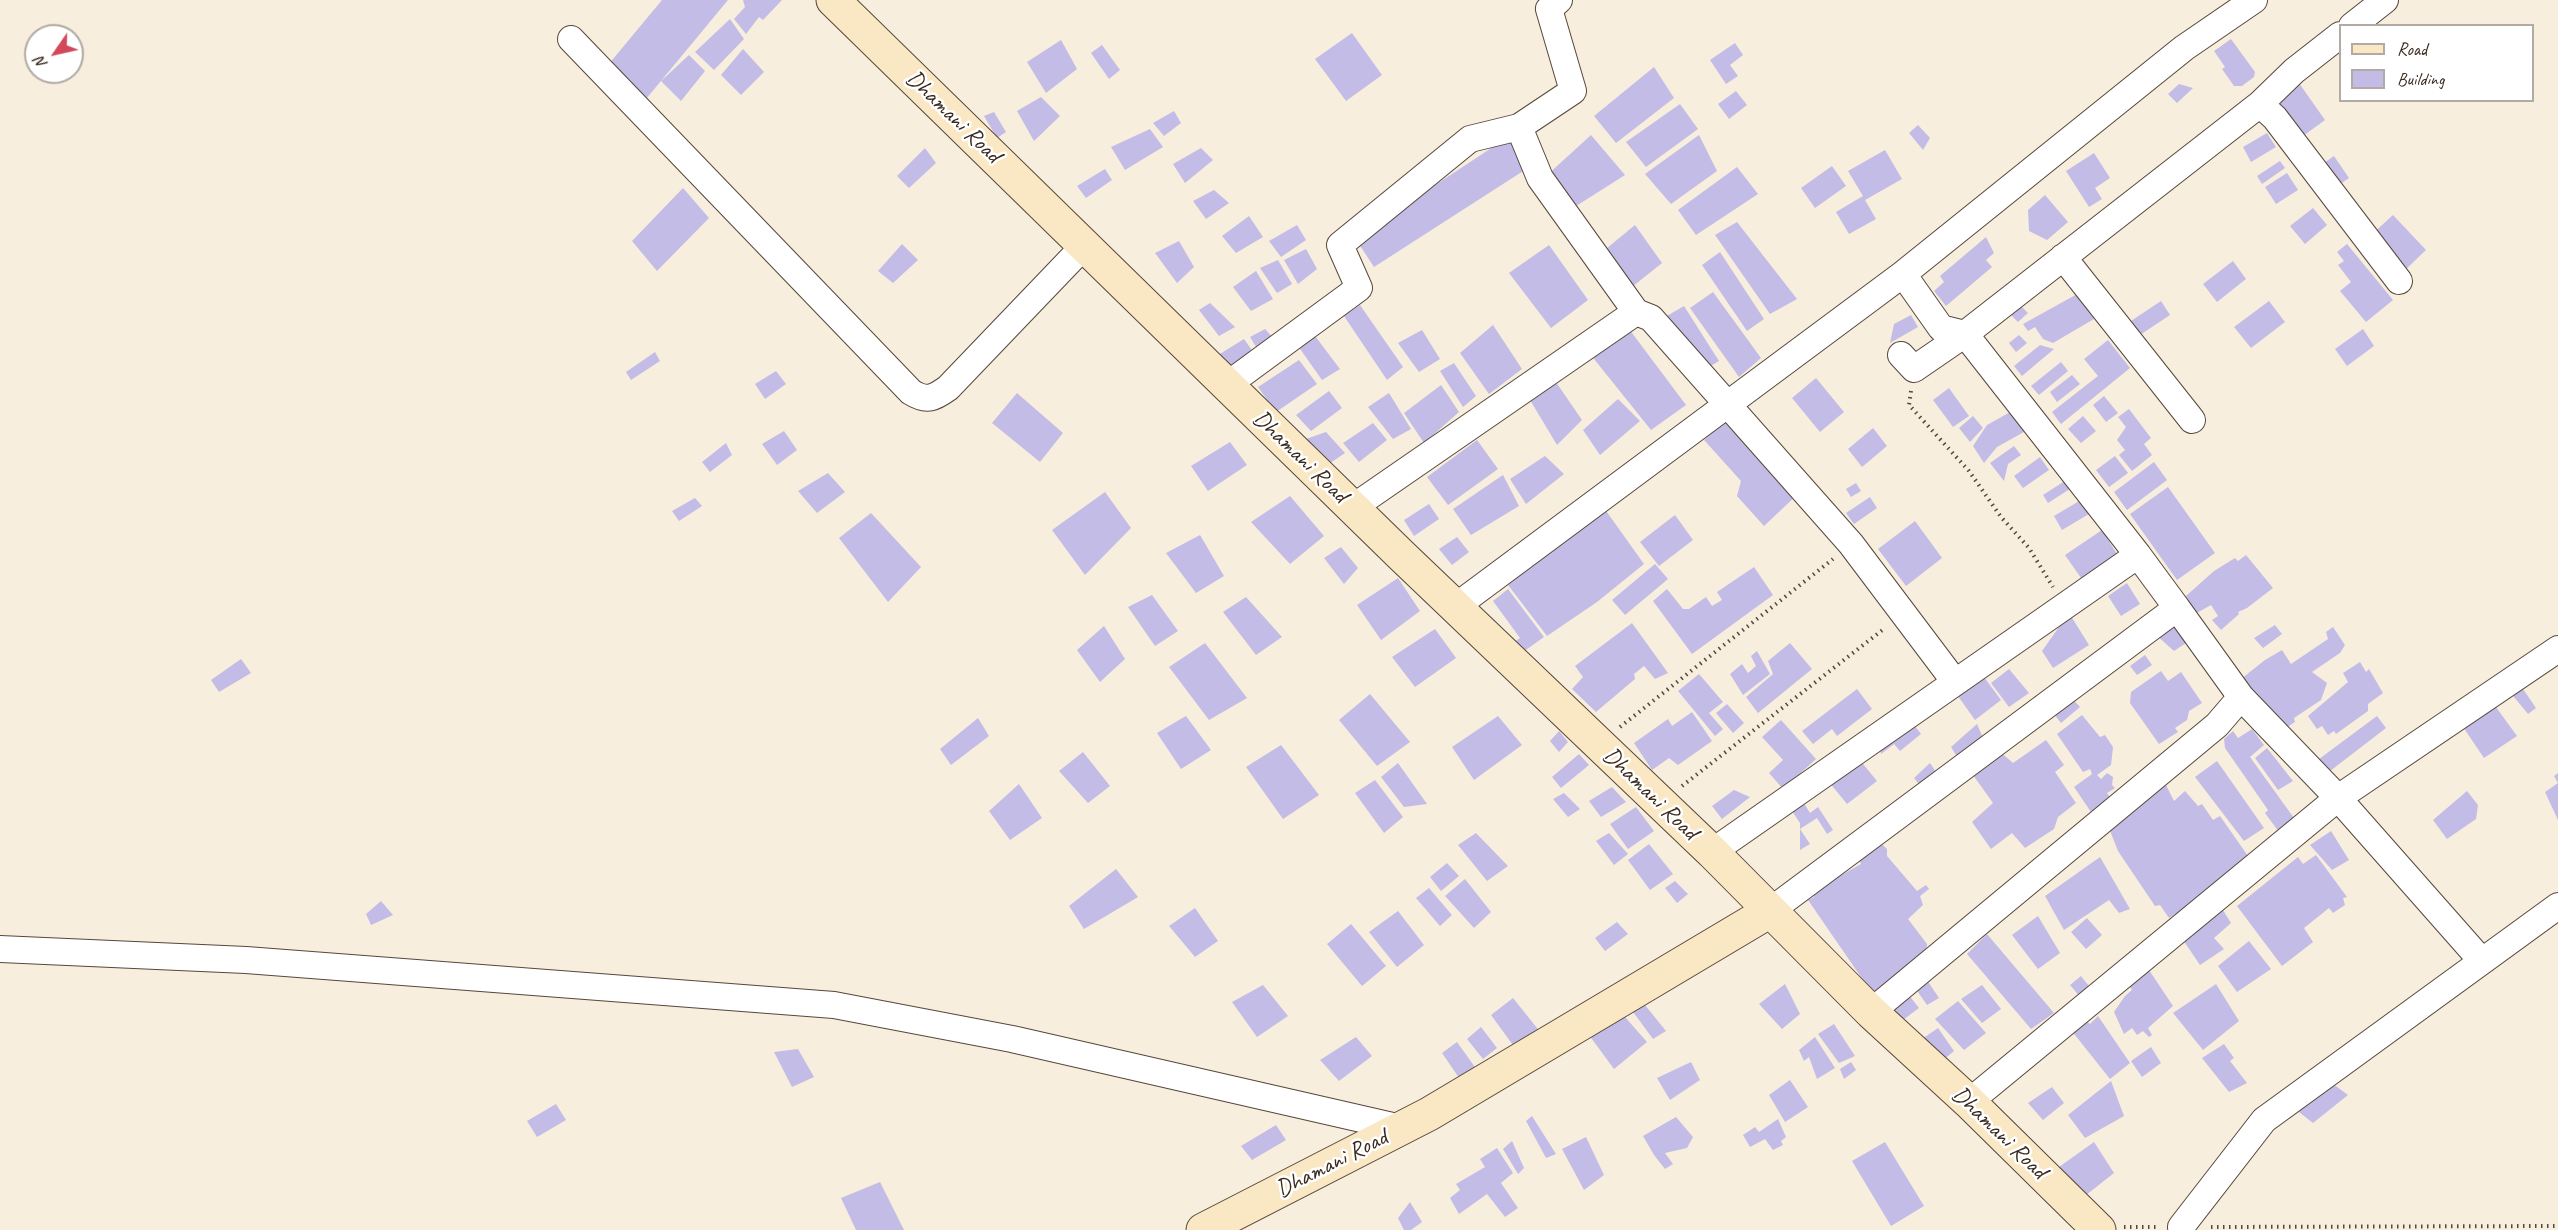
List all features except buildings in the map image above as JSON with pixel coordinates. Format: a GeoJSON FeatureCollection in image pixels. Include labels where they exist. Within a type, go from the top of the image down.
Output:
{"type":"FeatureCollection","features":[{"type":"Feature","properties":{"kind":"main road","name":"Dhamani Road"},"geometry":{"type":"LineString","coordinates":[[833,0],[1352,508],[1712,852],[1871,1012],[1969,1102],[2098,1228]]}},
{"type":"Feature","properties":{"kind":"main road","name":"Dhamani Road"},"geometry":{"type":"LineString","coordinates":[[1203,1230],[1429,1114],[1770,911]]}},
{"type":"Feature","properties":{"kind":"street"},"geometry":{"type":"LineString","coordinates":[[1227,384],[1359,288],[1340,245],[1470,139],[1519,127],[1573,91],[1549,9],[1559,0]]}},
{"type":"Feature","properties":{"kind":"street"},"geometry":{"type":"LineString","coordinates":[[1455,607],[1903,274],[2184,48],[2254,0]]}},
{"type":"Feature","properties":{"kind":"street"},"geometry":{"type":"LineString","coordinates":[[2355,24],[2385,0]]}},
{"type":"Feature","properties":{"kind":"street"},"geometry":{"type":"LineString","coordinates":[[1908,362],[1965,334],[2260,104],[2294,71],[2339,36]]}},
{"type":"Feature","properties":{"kind":"street"},"geometry":{"type":"LineString","coordinates":[[571,39],[911,392],[923,399],[934,398],[948,388],[1084,246]]}},
{"type":"Feature","properties":{"kind":"street"},"geometry":{"type":"LineString","coordinates":[[2260,104],[2275,118],[2399,281]]}},
{"type":"Feature","properties":{"kind":"street"},"geometry":{"type":"LineString","coordinates":[[1519,127],[1540,178],[1636,312],[1651,318],[1851,544],[1956,682]]}},
{"type":"Feature","properties":{"kind":"street"},"geometry":{"type":"LineString","coordinates":[[2063,257],[2192,420]]}},
{"type":"Feature","properties":{"kind":"street"},"geometry":{"type":"LineString","coordinates":[[1903,274],[1941,328],[1965,334],[2138,555],[2241,697],[2337,798],[2481,960]]}},
{"type":"Feature","properties":{"kind":"street"},"geometry":{"type":"LineString","coordinates":[[1352,508],[1636,312]]}},
{"type":"Feature","properties":{"kind":"street"},"geometry":{"type":"LineString","coordinates":[[1712,852],[2138,555]]}},
{"type":"Feature","properties":{"kind":"street"},"geometry":{"type":"LineString","coordinates":[[1770,911],[2177,608]]}},
{"type":"Feature","properties":{"kind":"street"},"geometry":{"type":"LineString","coordinates":[[1969,1102],[2337,798],[2558,649]]}},
{"type":"Feature","properties":{"kind":"street"},"geometry":{"type":"LineString","coordinates":[[1871,1012],[2217,726],[2241,697]]}},
{"type":"Feature","properties":{"kind":"street"},"geometry":{"type":"LineString","coordinates":[[2181,1227],[2264,1120],[2558,906]]}},
{"type":"Feature","properties":{"kind":"street"},"geometry":{"type":"LineString","coordinates":[[0,949],[246,960],[834,1005],[1012,1039],[1401,1128]]}},
{"type":"Feature","properties":{"kind":"path"},"geometry":{"type":"LineString","coordinates":[[1908,362],[1910,405],[1969,471],[2001,518],[2029,548],[2065,606]]}},
{"type":"Feature","properties":{"kind":"path"},"geometry":{"type":"LineString","coordinates":[[1598,744],[1851,544]]}},
{"type":"Feature","properties":{"kind":"path"},"geometry":{"type":"LineString","coordinates":[[1660,803],[1904,614]]}},
{"type":"Feature","properties":{"kind":"path"},"geometry":{"type":"LineString","coordinates":[[2098,1228],[2558,1226]]}}]}
